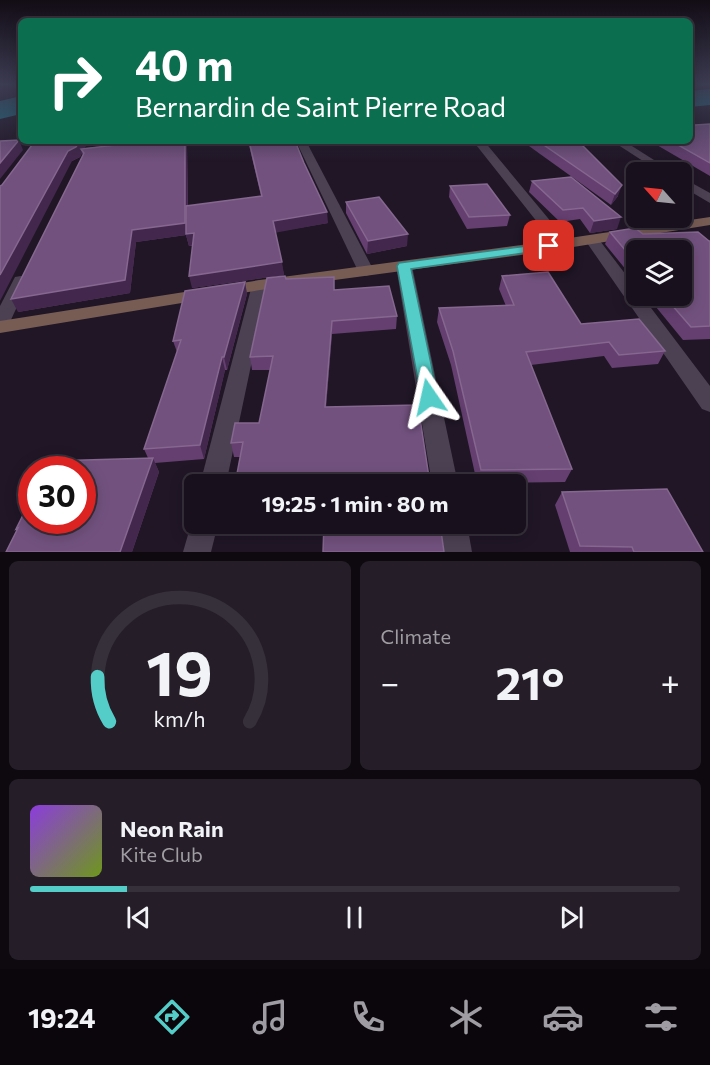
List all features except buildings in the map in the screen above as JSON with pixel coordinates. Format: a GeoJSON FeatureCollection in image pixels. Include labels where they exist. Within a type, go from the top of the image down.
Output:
{"type":"FeatureCollection","features":[{"type":"Feature","properties":{"kind":"main road"},"geometry":{"type":"LineString","coordinates":[[0,325],[260,285],[592,240],[710,221]]}},
{"type":"Feature","properties":{"kind":"street"},"geometry":{"type":"LineString","coordinates":[[303,144],[366,271]]}},
{"type":"Feature","properties":{"kind":"street"},"geometry":{"type":"LineString","coordinates":[[480,144],[562,244]]}},
{"type":"Feature","properties":{"kind":"street"},"geometry":{"type":"LineString","coordinates":[[622,144],[651,162]]}},
{"type":"Feature","properties":{"kind":"street"},"geometry":{"type":"LineString","coordinates":[[692,188],[710,199]]}},
{"type":"Feature","properties":{"kind":"street"},"geometry":{"type":"LineString","coordinates":[[592,240],[710,403]]}},
{"type":"Feature","properties":{"kind":"street"},"geometry":{"type":"LineString","coordinates":[[0,325],[30,263]]}},
{"type":"Feature","properties":{"kind":"street"},"geometry":{"type":"LineString","coordinates":[[404,266],[443,474]]}},
{"type":"Feature","properties":{"kind":"street"},"geometry":{"type":"LineString","coordinates":[[215,474],[260,285]]}},
{"type":"Feature","properties":{"kind":"street"},"geometry":{"type":"LineString","coordinates":[[198,552],[202,534]]}},
{"type":"Feature","properties":{"kind":"street"},"geometry":{"type":"LineString","coordinates":[[455,534],[458,552]]}},
{"type":"Feature","properties":{"kind":"route"},"geometry":{"type":"LineString","coordinates":[[429,397],[404,266],[549,246]]}}]}
